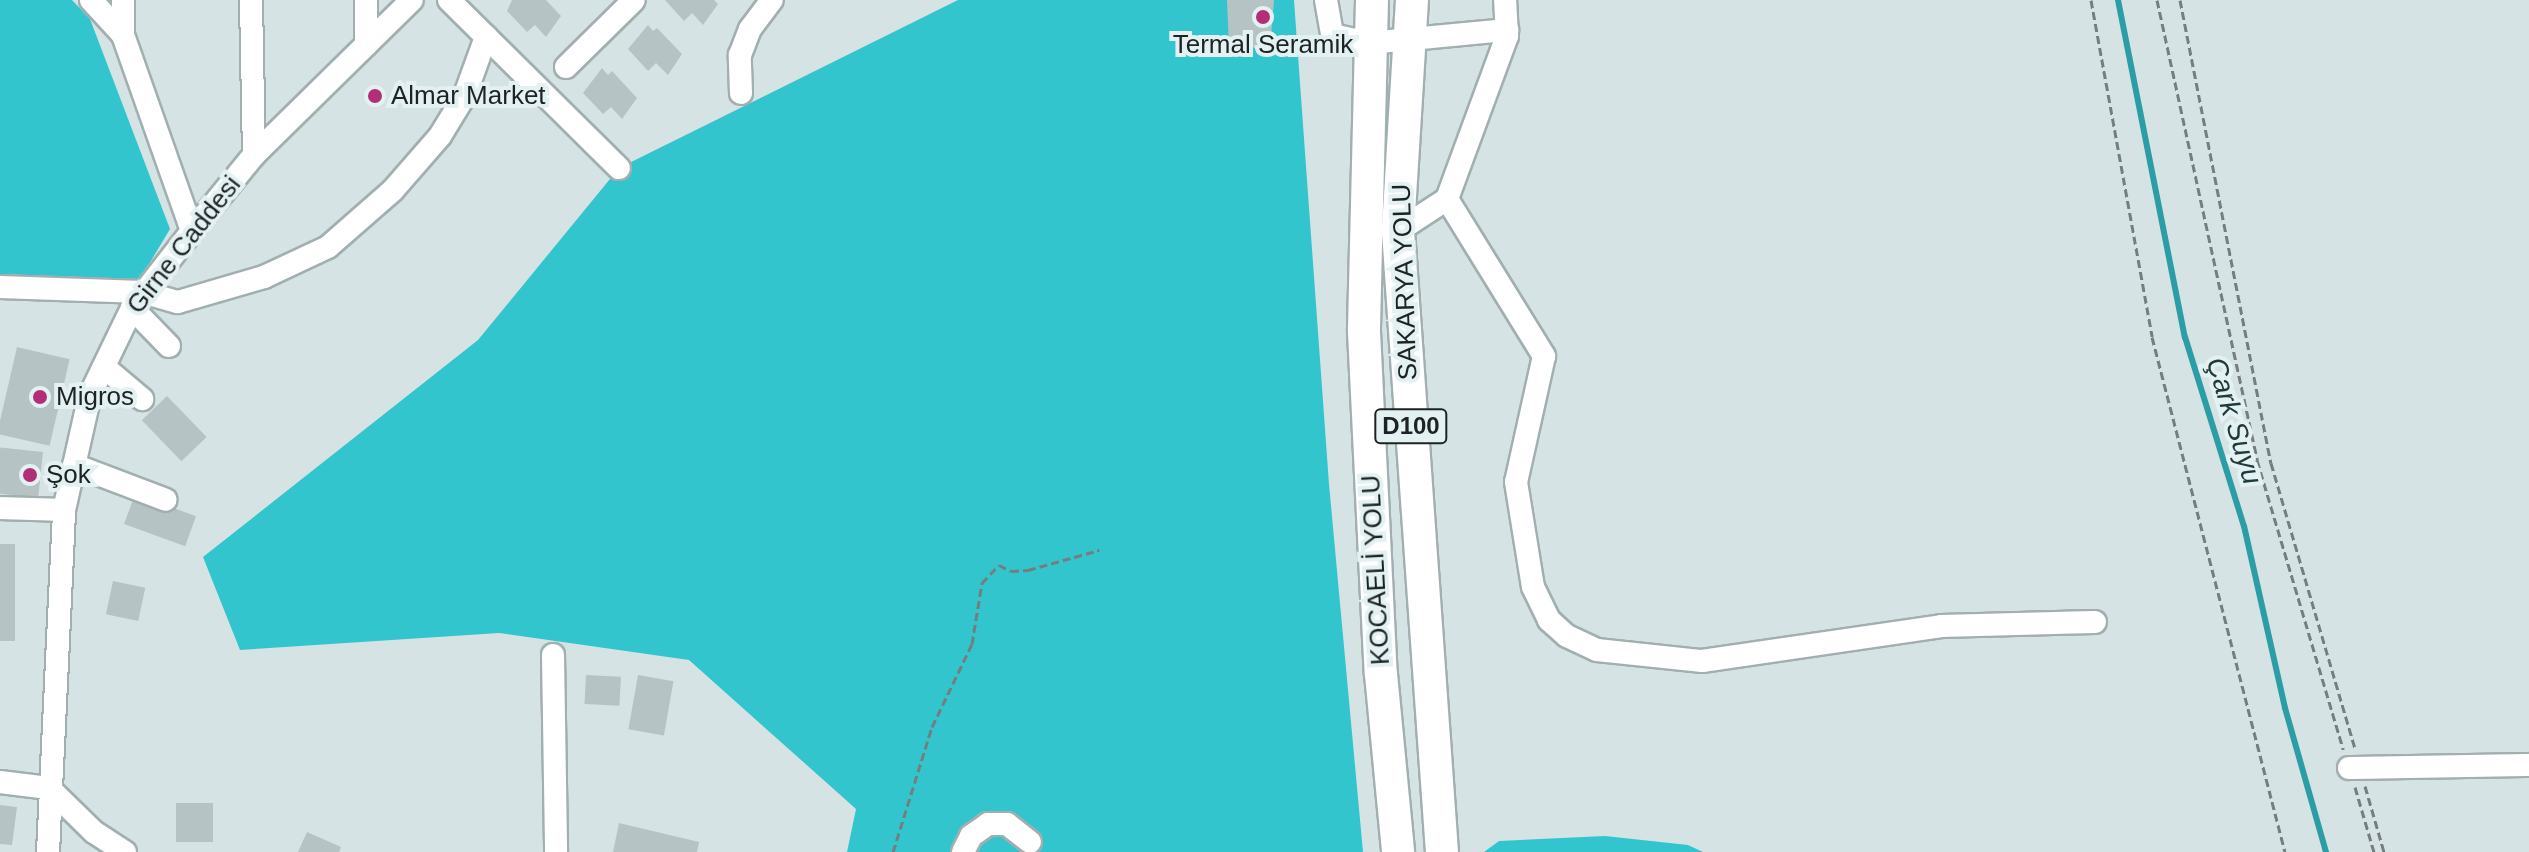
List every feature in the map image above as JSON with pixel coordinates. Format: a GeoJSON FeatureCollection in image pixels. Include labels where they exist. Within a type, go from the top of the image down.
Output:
{"type":"FeatureCollection","features":[{"type":"Feature","properties":{"kind":"highway","name":"KOCAELİ YOLU"},"geometry":{"type":"LineString","coordinates":[[1372,0],[1364,332],[1381,674],[1398,852]]}},
{"type":"Feature","properties":{"kind":"highway","name":"SAKARYA YOLU"},"geometry":{"type":"LineString","coordinates":[[1412,0],[1398,231],[1442,852]]}},
{"type":"Feature","properties":{"kind":"street"},"geometry":{"type":"LineString","coordinates":[[91,0],[123,35]]}},
{"type":"Feature","properties":{"kind":"street"},"geometry":{"type":"LineString","coordinates":[[123,0],[123,35],[192,231]]}},
{"type":"Feature","properties":{"kind":"street"},"geometry":{"type":"LineString","coordinates":[[251,0],[254,155]]}},
{"type":"Feature","properties":{"kind":"street"},"geometry":{"type":"LineString","coordinates":[[366,0],[366,45]]}},
{"type":"Feature","properties":{"kind":"street","name":"Girne Caddesi"},"geometry":{"type":"LineString","coordinates":[[48,852],[64,510],[90,395],[137,300],[192,231],[254,155],[412,0]]}},
{"type":"Feature","properties":{"kind":"street"},"geometry":{"type":"LineString","coordinates":[[449,0],[619,168]]}},
{"type":"Feature","properties":{"kind":"street"},"geometry":{"type":"LineString","coordinates":[[566,67],[634,0]]}},
{"type":"Feature","properties":{"kind":"street"},"geometry":{"type":"LineString","coordinates":[[741,93],[740,55],[750,29],[772,0]]}},
{"type":"Feature","properties":{"kind":"street"},"geometry":{"type":"LineString","coordinates":[[1326,0],[1332,35],[1369,43],[1507,30]]}},
{"type":"Feature","properties":{"kind":"street"},"geometry":{"type":"LineString","coordinates":[[1398,231],[1447,199],[1492,87],[1507,30],[1505,0]]}},
{"type":"Feature","properties":{"kind":"street"},"geometry":{"type":"LineString","coordinates":[[0,287],[178,302],[226,291],[328,247],[393,190],[440,136],[465,95],[486,37]]}},
{"type":"Feature","properties":{"kind":"street"},"geometry":{"type":"LineString","coordinates":[[1447,199],[1544,356],[1516,482],[1533,587],[1549,620],[1567,636],[1597,650],[1702,661],[1941,626],[2095,622]]}},
{"type":"Feature","properties":{"kind":"street"},"geometry":{"type":"LineString","coordinates":[[137,300],[169,346]]}},
{"type":"Feature","properties":{"kind":"street"},"geometry":{"type":"LineString","coordinates":[[104,367],[142,399]]}},
{"type":"Feature","properties":{"kind":"street"},"geometry":{"type":"LineString","coordinates":[[74,465],[166,500]]}},
{"type":"Feature","properties":{"kind":"street"},"geometry":{"type":"LineString","coordinates":[[0,508],[64,510]]}},
{"type":"Feature","properties":{"kind":"street"},"geometry":{"type":"LineString","coordinates":[[553,655],[556,852]]}},
{"type":"Feature","properties":{"kind":"street"},"geometry":{"type":"LineString","coordinates":[[2355,768],[2529,765]]}},
{"type":"Feature","properties":{"kind":"street"},"geometry":{"type":"LineString","coordinates":[[0,782],[49,788],[94,832],[125,852]]}},
{"type":"Feature","properties":{"kind":"street"},"geometry":{"type":"LineString","coordinates":[[963,852],[971,836],[988,824],[1007,824],[1030,842]]}},
{"type":"Feature","properties":{"kind":"path"},"geometry":{"type":"LineString","coordinates":[[2091,0],[2152,337],[2285,852]]}},
{"type":"Feature","properties":{"kind":"path"},"geometry":{"type":"LineString","coordinates":[[2157,0],[2257,460],[2384,852]]}},
{"type":"Feature","properties":{"kind":"path"},"geometry":{"type":"LineString","coordinates":[[2180,0],[2271,463],[2355,768],[2374,852]]}},
{"type":"Feature","properties":{"kind":"path"},"geometry":{"type":"LineString","coordinates":[[893,852],[932,727],[972,644],[982,583],[999,565],[1028,570],[1099,550]]}},
{"type":"Feature","properties":{"kind":"shaded area"},"geometry":{"type":"Polygon","coordinates":[[[0,0],[72,0],[90,19],[170,229],[139,281],[0,276],[0,0]]]}},
{"type":"Feature","properties":{"kind":"shaded area"},"geometry":{"type":"Polygon","coordinates":[[[958,0],[1294,0],[1329,484],[1363,852],[847,852],[856,809],[689,660],[499,633],[240,650],[203,557],[478,340],[619,168],[958,0]]]}},
{"type":"Feature","properties":{"kind":"shaded area"},"geometry":{"type":"Polygon","coordinates":[[[1605,836],[1688,845],[1703,852],[1484,852],[1499,841],[1605,836]]]}},
{"type":"Feature","properties":{"kind":"building"},"geometry":{"type":"Polygon","coordinates":[[[512,0],[546,0],[561,16],[546,37],[535,25],[527,32],[507,11],[512,0]]]}},
{"type":"Feature","properties":{"kind":"building"},"geometry":{"type":"Polygon","coordinates":[[[665,0],[714,0],[718,4],[703,25],[692,13],[684,21],[665,0]]]}},
{"type":"Feature","properties":{"kind":"building"},"geometry":{"type":"Polygon","coordinates":[[[1227,0],[1274,0],[1270,49],[1229,46],[1227,0]]]}},
{"type":"Feature","properties":{"kind":"building"},"geometry":{"type":"Polygon","coordinates":[[[648,25],[653,31],[657,28],[682,54],[668,75],[656,63],[648,71],[628,49],[648,25]]]}},
{"type":"Feature","properties":{"kind":"building"},"geometry":{"type":"Polygon","coordinates":[[[602,68],[608,75],[612,71],[637,98],[622,119],[611,107],[603,114],[583,93],[602,68]]]}},
{"type":"Feature","properties":{"kind":"building"},"geometry":{"type":"Polygon","coordinates":[[[17,347],[70,359],[50,446],[0,434],[0,421],[17,347]]]}},
{"type":"Feature","properties":{"kind":"building"},"geometry":{"type":"Polygon","coordinates":[[[167,396],[207,437],[181,461],[142,420],[167,396]]]}},
{"type":"Feature","properties":{"kind":"building"},"geometry":{"type":"Polygon","coordinates":[[[0,448],[43,452],[38,498],[0,494],[0,448]]]}},
{"type":"Feature","properties":{"kind":"building"},"geometry":{"type":"Polygon","coordinates":[[[135,494],[196,516],[185,546],[124,524],[135,494]]]}},
{"type":"Feature","properties":{"kind":"building"},"geometry":{"type":"Polygon","coordinates":[[[0,544],[15,544],[15,641],[0,641],[0,544]]]}},
{"type":"Feature","properties":{"kind":"building"},"geometry":{"type":"Polygon","coordinates":[[[113,581],[145,588],[138,621],[106,614],[113,581]]]}},
{"type":"Feature","properties":{"kind":"building"},"geometry":{"type":"Polygon","coordinates":[[[586,675],[621,677],[619,706],[584,704],[586,675]]]}},
{"type":"Feature","properties":{"kind":"building"},"geometry":{"type":"Polygon","coordinates":[[[638,675],[673,681],[664,735],[628,729],[638,675]]]}},
{"type":"Feature","properties":{"kind":"building"},"geometry":{"type":"Polygon","coordinates":[[[176,803],[213,803],[213,842],[176,842],[176,803]]]}},
{"type":"Feature","properties":{"kind":"building"},"geometry":{"type":"Polygon","coordinates":[[[0,805],[17,807],[12,845],[0,844],[0,805]]]}},
{"type":"Feature","properties":{"kind":"building"},"geometry":{"type":"Polygon","coordinates":[[[619,823],[699,842],[697,852],[613,852],[619,823]]]}},
{"type":"Feature","properties":{"kind":"building"},"geometry":{"type":"Polygon","coordinates":[[[307,832],[341,847],[339,852],[298,852],[307,832]]]}},
{"type":"Feature","properties":{"kind":"waterway","name":"Çark Suyu"},"geometry":{"type":"LineString","coordinates":[[2118,0],[2185,337],[2244,526],[2285,708],[2326,852]]}},
{"type":"Feature","properties":{"kind":"place","name":"Termal Seramik"},"geometry":{"type":"Point","coordinates":[1263,17]}},
{"type":"Feature","properties":{"kind":"place","name":"Almar Market"},"geometry":{"type":"Point","coordinates":[375,96]}},
{"type":"Feature","properties":{"kind":"place","name":"Migros"},"geometry":{"type":"Point","coordinates":[40,397]}},
{"type":"Feature","properties":{"kind":"place","name":"Şok"},"geometry":{"type":"Point","coordinates":[30,475]}}]}
